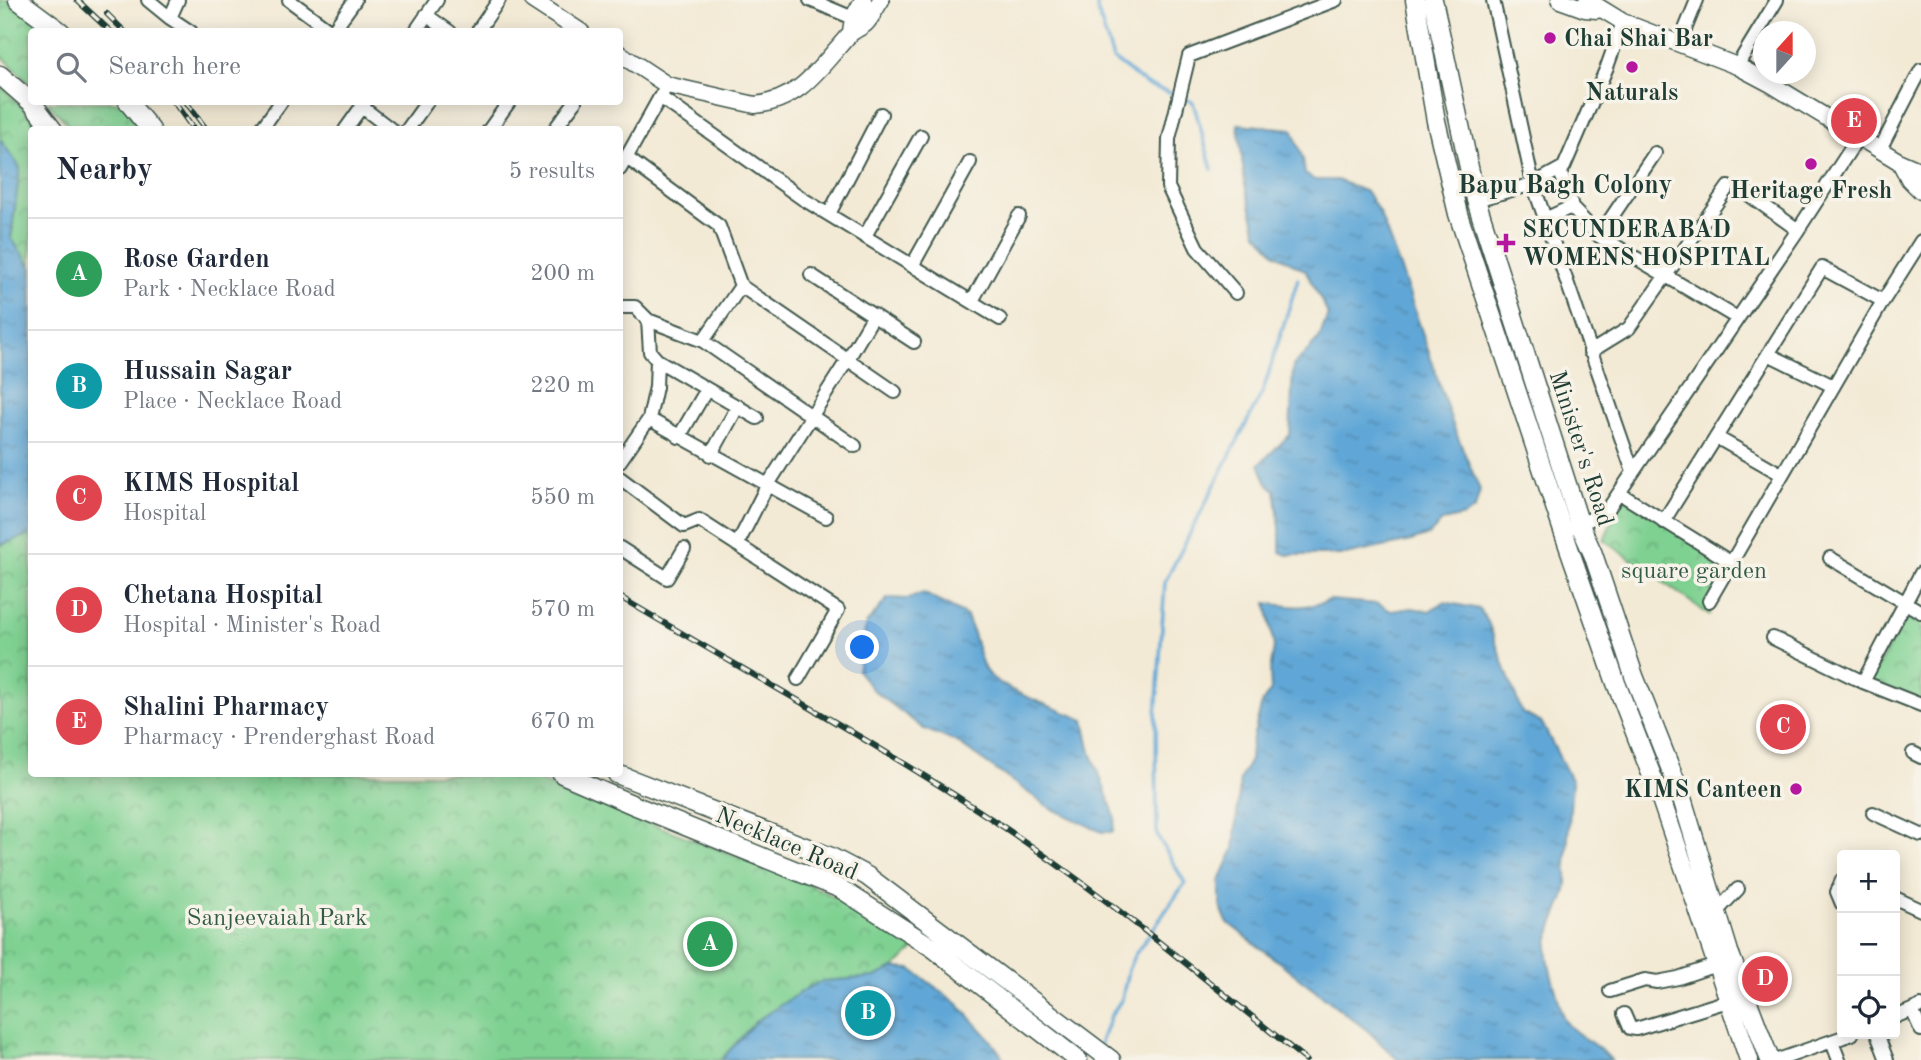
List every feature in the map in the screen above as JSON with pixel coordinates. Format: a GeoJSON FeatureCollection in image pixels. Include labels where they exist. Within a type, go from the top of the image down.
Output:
{"type":"FeatureCollection","features":[{"type":"Feature","properties":{"kind":"main road"},"geometry":{"type":"LineString","coordinates":[[18,0],[56,28]]}},
{"type":"Feature","properties":{"kind":"main road","name":"Minister's Road"},"geometry":{"type":"LineString","coordinates":[[1415,0],[1436,121],[1458,214],[1572,528],[1592,554],[1634,676],[1681,795],[1729,952],[1770,1060]]}},
{"type":"Feature","properties":{"kind":"main road","name":"Minister's Road"},"geometry":{"type":"LineString","coordinates":[[1433,0],[1476,200],[1616,683],[1662,802],[1749,1060]]}},
{"type":"Feature","properties":{"kind":"main road"},"geometry":{"type":"LineString","coordinates":[[0,75],[28,100]]}},
{"type":"Feature","properties":{"kind":"main road"},"geometry":{"type":"LineString","coordinates":[[34,105],[50,126]]}},
{"type":"Feature","properties":{"kind":"main road"},"geometry":{"type":"LineString","coordinates":[[130,105],[148,126]]}},
{"type":"Feature","properties":{"kind":"main road","name":"Necklace Road"},"geometry":{"type":"LineString","coordinates":[[623,776],[831,857],[867,876],[1111,1060]]}},
{"type":"Feature","properties":{"kind":"main road","name":"Necklace Road"},"geometry":{"type":"LineString","coordinates":[[569,777],[841,889],[933,948],[1074,1056]]}},
{"type":"Feature","properties":{"kind":"main road"},"geometry":{"type":"LineString","coordinates":[[841,889],[854,869]]}},
{"type":"Feature","properties":{"kind":"street"},"geometry":{"type":"LineString","coordinates":[[170,18],[178,0]]}},
{"type":"Feature","properties":{"kind":"street"},"geometry":{"type":"LineString","coordinates":[[289,0],[327,28]]}},
{"type":"Feature","properties":{"kind":"street"},"geometry":{"type":"LineString","coordinates":[[335,28],[355,0]]}},
{"type":"Feature","properties":{"kind":"street"},"geometry":{"type":"LineString","coordinates":[[418,28],[438,0]]}},
{"type":"Feature","properties":{"kind":"street"},"geometry":{"type":"LineString","coordinates":[[480,28],[499,0]]}},
{"type":"Feature","properties":{"kind":"street"},"geometry":{"type":"LineString","coordinates":[[533,0],[562,27]]}},
{"type":"Feature","properties":{"kind":"street"},"geometry":{"type":"LineString","coordinates":[[810,0],[852,25],[865,25],[881,0]]}},
{"type":"Feature","properties":{"kind":"street"},"geometry":{"type":"LineString","coordinates":[[663,91],[755,105],[768,103],[797,91],[812,79],[852,25],[863,0]]}},
{"type":"Feature","properties":{"kind":"street"},"geometry":{"type":"LineString","coordinates":[[1236,293],[1197,248],[1168,187],[1169,139],[1189,56],[1336,0]]}},
{"type":"Feature","properties":{"kind":"street"},"geometry":{"type":"LineString","coordinates":[[1493,0],[1533,184],[1633,472]]}},
{"type":"Feature","properties":{"kind":"street"},"geometry":{"type":"LineString","coordinates":[[1560,0],[1585,9],[1603,10]]}},
{"type":"Feature","properties":{"kind":"street"},"geometry":{"type":"LineString","coordinates":[[1587,0],[1623,22],[1737,66],[1900,162],[1921,171]]}},
{"type":"Feature","properties":{"kind":"street"},"geometry":{"type":"LineString","coordinates":[[1679,44],[1697,0]]}},
{"type":"Feature","properties":{"kind":"street"},"geometry":{"type":"LineString","coordinates":[[1737,66],[1777,0]]}},
{"type":"Feature","properties":{"kind":"street"},"geometry":{"type":"LineString","coordinates":[[150,1],[185,28]]}},
{"type":"Feature","properties":{"kind":"street"},"geometry":{"type":"LineString","coordinates":[[426,16],[444,28]]}},
{"type":"Feature","properties":{"kind":"street"},"geometry":{"type":"LineString","coordinates":[[1476,200],[1533,184],[1560,171],[1607,67],[1623,22]]}},
{"type":"Feature","properties":{"kind":"street"},"geometry":{"type":"LineString","coordinates":[[623,57],[663,91],[803,199],[1000,319]]}},
{"type":"Feature","properties":{"kind":"street"},"geometry":{"type":"LineString","coordinates":[[1880,149],[1921,70]]}},
{"type":"Feature","properties":{"kind":"street"},"geometry":{"type":"LineString","coordinates":[[663,91],[623,164],[719,226],[741,286],[895,392]]}},
{"type":"Feature","properties":{"kind":"street"},"geometry":{"type":"LineString","coordinates":[[263,126],[279,105]]}},
{"type":"Feature","properties":{"kind":"street"},"geometry":{"type":"LineString","coordinates":[[348,126],[362,105]]}},
{"type":"Feature","properties":{"kind":"street"},"geometry":{"type":"LineString","coordinates":[[364,105],[388,126]]}},
{"type":"Feature","properties":{"kind":"street"},"geometry":{"type":"LineString","coordinates":[[410,126],[425,105]]}},
{"type":"Feature","properties":{"kind":"street"},"geometry":{"type":"LineString","coordinates":[[492,126],[507,105]]}},
{"type":"Feature","properties":{"kind":"street"},"geometry":{"type":"LineString","coordinates":[[557,126],[573,105]]}},
{"type":"Feature","properties":{"kind":"street"},"geometry":{"type":"LineString","coordinates":[[829,214],[881,114]]}},
{"type":"Feature","properties":{"kind":"street"},"geometry":{"type":"LineString","coordinates":[[865,236],[921,136]]}},
{"type":"Feature","properties":{"kind":"street"},"geometry":{"type":"LineString","coordinates":[[1572,528],[1606,512],[1859,136]]}},
{"type":"Feature","properties":{"kind":"street"},"geometry":{"type":"LineString","coordinates":[[1599,236],[1655,153]]}},
{"type":"Feature","properties":{"kind":"street"},"geometry":{"type":"LineString","coordinates":[[912,266],[970,162]]}},
{"type":"Feature","properties":{"kind":"street"},"geometry":{"type":"LineString","coordinates":[[1900,162],[1909,179],[1921,191]]}},
{"type":"Feature","properties":{"kind":"street"},"geometry":{"type":"LineString","coordinates":[[1560,171],[1572,203],[1571,207],[1599,236],[1737,318]]}},
{"type":"Feature","properties":{"kind":"street"},"geometry":{"type":"LineString","coordinates":[[1590,352],[1629,328],[1728,187]]}},
{"type":"Feature","properties":{"kind":"street"},"geometry":{"type":"LineString","coordinates":[[1745,192],[1798,230]]}},
{"type":"Feature","properties":{"kind":"street"},"geometry":{"type":"LineString","coordinates":[[1545,219],[1571,207]]}},
{"type":"Feature","properties":{"kind":"street"},"geometry":{"type":"LineString","coordinates":[[972,302],[1019,216]]}},
{"type":"Feature","properties":{"kind":"street"},"geometry":{"type":"LineString","coordinates":[[1709,601],[1781,474],[1921,241]]}},
{"type":"Feature","properties":{"kind":"street"},"geometry":{"type":"LineString","coordinates":[[1663,522],[1822,268],[1883,301]]}},
{"type":"Feature","properties":{"kind":"street"},"geometry":{"type":"LineString","coordinates":[[811,275],[914,342]]}},
{"type":"Feature","properties":{"kind":"street"},"geometry":{"type":"LineString","coordinates":[[703,341],[741,286]]}},
{"type":"Feature","properties":{"kind":"street"},"geometry":{"type":"LineString","coordinates":[[623,299],[648,320],[703,341],[855,446]]}},
{"type":"Feature","properties":{"kind":"street"},"geometry":{"type":"LineString","coordinates":[[623,307],[635,307]]}},
{"type":"Feature","properties":{"kind":"street"},"geometry":{"type":"LineString","coordinates":[[737,545],[767,486],[874,315]]}},
{"type":"Feature","properties":{"kind":"street"},"geometry":{"type":"LineString","coordinates":[[648,320],[650,352],[657,360],[757,418]]}},
{"type":"Feature","properties":{"kind":"street"},"geometry":{"type":"LineString","coordinates":[[1768,354],[1833,386]]}},
{"type":"Feature","properties":{"kind":"street"},"geometry":{"type":"LineString","coordinates":[[623,457],[649,419],[656,387],[657,360]]}},
{"type":"Feature","properties":{"kind":"street"},"geometry":{"type":"LineString","coordinates":[[679,437],[707,389]]}},
{"type":"Feature","properties":{"kind":"street"},"geometry":{"type":"LineString","coordinates":[[711,455],[738,406]]}},
{"type":"Feature","properties":{"kind":"street"},"geometry":{"type":"LineString","coordinates":[[649,419],[827,517]]}},
{"type":"Feature","properties":{"kind":"street"},"geometry":{"type":"LineString","coordinates":[[1716,437],[1781,474]]}},
{"type":"Feature","properties":{"kind":"street"},"geometry":{"type":"LineString","coordinates":[[623,480],[684,526],[699,520],[838,610],[798,679]]}},
{"type":"Feature","properties":{"kind":"street"},"geometry":{"type":"LineString","coordinates":[[1619,493],[1732,563]]}},
{"type":"Feature","properties":{"kind":"street"},"geometry":{"type":"LineString","coordinates":[[623,550],[667,578],[684,549]]}},
{"type":"Feature","properties":{"kind":"street"},"geometry":{"type":"LineString","coordinates":[[1830,558],[1921,612]]}},
{"type":"Feature","properties":{"kind":"street"},"geometry":{"type":"LineString","coordinates":[[1863,682],[1921,573]]}},
{"type":"Feature","properties":{"kind":"street"},"geometry":{"type":"LineString","coordinates":[[1773,638],[1863,682],[1921,705]]}},
{"type":"Feature","properties":{"kind":"street"},"geometry":{"type":"LineString","coordinates":[[1873,813],[1921,835]]}},
{"type":"Feature","properties":{"kind":"street"},"geometry":{"type":"LineString","coordinates":[[1716,912],[1738,889]]}},
{"type":"Feature","properties":{"kind":"street"},"geometry":{"type":"LineString","coordinates":[[1900,900],[1921,910]]}},
{"type":"Feature","properties":{"kind":"street"},"geometry":{"type":"LineString","coordinates":[[1610,991],[1645,980],[1657,982],[1678,978],[1716,965]]}},
{"type":"Feature","properties":{"kind":"street"},"geometry":{"type":"LineString","coordinates":[[1625,1014],[1630,1028],[1636,1029],[1728,1001]]}},
{"type":"Feature","properties":{"kind":"street"},"geometry":{"type":"LineString","coordinates":[[1900,1015],[1917,1008],[1921,1030]]}},
{"type":"Feature","properties":{"kind":"street"},"geometry":{"type":"LineString","coordinates":[[1778,1060],[1840,1039]]}},
{"type":"Feature","properties":{"kind":"street"},"geometry":{"type":"LineString","coordinates":[[1879,1039],[1887,1060]]}},
{"type":"Feature","properties":{"kind":"street"},"geometry":{"type":"LineString","coordinates":[[1832,1042],[1839,1060]]}},
{"type":"Feature","properties":{"kind":"green space"},"geometry":{"type":"Polygon","coordinates":[[[0,0],[13,0],[50,28],[28,28],[28,82],[0,54],[0,0]]]}},
{"type":"Feature","properties":{"kind":"green space"},"geometry":{"type":"Polygon","coordinates":[[[0,85],[40,126],[28,126],[28,264],[11,238],[20,168],[0,139],[0,85]]]}},
{"type":"Feature","properties":{"kind":"green space"},"geometry":{"type":"Polygon","coordinates":[[[50,105],[126,105],[144,126],[69,126],[50,105]]]}},
{"type":"Feature","properties":{"kind":"green space","name":"square garden"},"geometry":{"type":"Polygon","coordinates":[[[1623,495],[1730,559],[1709,615],[1604,540],[1623,495]]]}},
{"type":"Feature","properties":{"kind":"green space","name":"Sanjeevaiah Park"},"geometry":{"type":"Polygon","coordinates":[[[28,535],[28,777],[529,777],[807,883],[844,902],[916,947],[894,968],[875,977],[824,981],[809,987],[756,1021],[721,1060],[0,1060],[0,545],[28,535]]]}},
{"type":"Feature","properties":{"kind":"green space"},"geometry":{"type":"Polygon","coordinates":[[[1914,605],[1921,608],[1921,702],[1868,682],[1914,605]]]}},
{"type":"Feature","properties":{"kind":"water"},"geometry":{"type":"Polygon","coordinates":[[[1238,124],[1292,129],[1303,159],[1305,174],[1315,180],[1337,180],[1367,192],[1380,214],[1454,428],[1480,490],[1475,509],[1464,516],[1443,521],[1429,535],[1345,555],[1287,555],[1280,552],[1275,490],[1266,482],[1259,464],[1290,435],[1293,366],[1319,339],[1328,314],[1306,271],[1276,254],[1257,233],[1245,185],[1238,124]]]}},
{"type":"Feature","properties":{"kind":"water"},"geometry":{"type":"Polygon","coordinates":[[[0,139],[20,168],[11,238],[28,262],[28,535],[0,545],[0,139]]]}},
{"type":"Feature","properties":{"kind":"water"},"geometry":{"type":"Polygon","coordinates":[[[923,593],[967,616],[984,668],[990,676],[1014,691],[1084,720],[1091,752],[1115,817],[1113,832],[1102,832],[1050,808],[955,741],[924,729],[872,689],[858,671],[866,624],[888,598],[907,599],[923,593]]]}},
{"type":"Feature","properties":{"kind":"water"},"geometry":{"type":"Polygon","coordinates":[[[1330,600],[1378,604],[1391,611],[1412,608],[1429,611],[1444,602],[1479,609],[1488,622],[1522,713],[1542,723],[1572,782],[1567,887],[1552,928],[1548,958],[1564,1019],[1571,1028],[1611,1060],[1398,1060],[1368,1031],[1227,922],[1220,905],[1220,880],[1234,849],[1240,779],[1250,760],[1251,745],[1262,703],[1271,690],[1270,672],[1274,647],[1267,603],[1298,606],[1330,600]]]}},
{"type":"Feature","properties":{"kind":"water"},"geometry":{"type":"Polygon","coordinates":[[[894,968],[911,969],[958,1004],[1005,1060],[721,1060],[756,1021],[809,987],[824,981],[875,977],[894,968]]]}},
{"type":"Feature","properties":{"kind":"waterway"},"geometry":{"type":"LineString","coordinates":[[1098,0],[1097,9],[1113,59],[1146,84],[1176,95]]}},
{"type":"Feature","properties":{"kind":"waterway"},"geometry":{"type":"LineString","coordinates":[[1183,98],[1193,102],[1212,169]]}},
{"type":"Feature","properties":{"kind":"waterway"},"geometry":{"type":"LineString","coordinates":[[1100,1045],[1110,1017],[1122,999],[1134,956],[1185,883],[1157,835],[1156,716],[1165,582],[1263,391],[1298,279]]}},
{"type":"Feature","properties":{"kind":"railway"},"geometry":{"type":"LineString","coordinates":[[77,0],[107,28]]}},
{"type":"Feature","properties":{"kind":"railway"},"geometry":{"type":"LineString","coordinates":[[107,14],[121,28]]}},
{"type":"Feature","properties":{"kind":"railway"},"geometry":{"type":"LineString","coordinates":[[176,105],[191,126]]}},
{"type":"Feature","properties":{"kind":"railway"},"geometry":{"type":"LineString","coordinates":[[188,105],[204,126]]}},
{"type":"Feature","properties":{"kind":"railway"},"geometry":{"type":"LineString","coordinates":[[623,599],[862,738],[1005,828],[1120,912],[1306,1060]]}},
{"type":"Feature","properties":{"kind":"place","name":"Chai Shai Bar"},"geometry":{"type":"Point","coordinates":[1550,38]}},
{"type":"Feature","properties":{"kind":"place","name":"Naturals"},"geometry":{"type":"Point","coordinates":[1632,67]}},
{"type":"Feature","properties":{"kind":"place","name":"Shalini Pharmacy"},"geometry":{"type":"Point","coordinates":[1854,121]}},
{"type":"Feature","properties":{"kind":"place","name":"Heritage Fresh"},"geometry":{"type":"Point","coordinates":[1811,164]}},
{"type":"Feature","properties":{"kind":"place","name":"SECUNDERABAD WOMENS HOSPITAL"},"geometry":{"type":"Point","coordinates":[1506,243]}},
{"type":"Feature","properties":{"kind":"place","name":"KIMS Hospital"},"geometry":{"type":"Point","coordinates":[1783,727]}},
{"type":"Feature","properties":{"kind":"place","name":"KIMS Canteen"},"geometry":{"type":"Point","coordinates":[1796,789]}},
{"type":"Feature","properties":{"kind":"place","name":"Rose Garden"},"geometry":{"type":"Point","coordinates":[710,944]}},
{"type":"Feature","properties":{"kind":"place","name":"Chetana Hospital"},"geometry":{"type":"Point","coordinates":[1765,979]}},
{"type":"Feature","properties":{"kind":"place","name":"Hussain Sagar"},"geometry":{"type":"Point","coordinates":[868,1013]}},
{"type":"Feature","properties":{"kind":"district","name":"Bapu Bagh Colony"},"geometry":{"type":"Point","coordinates":[1565,184]}}]}
